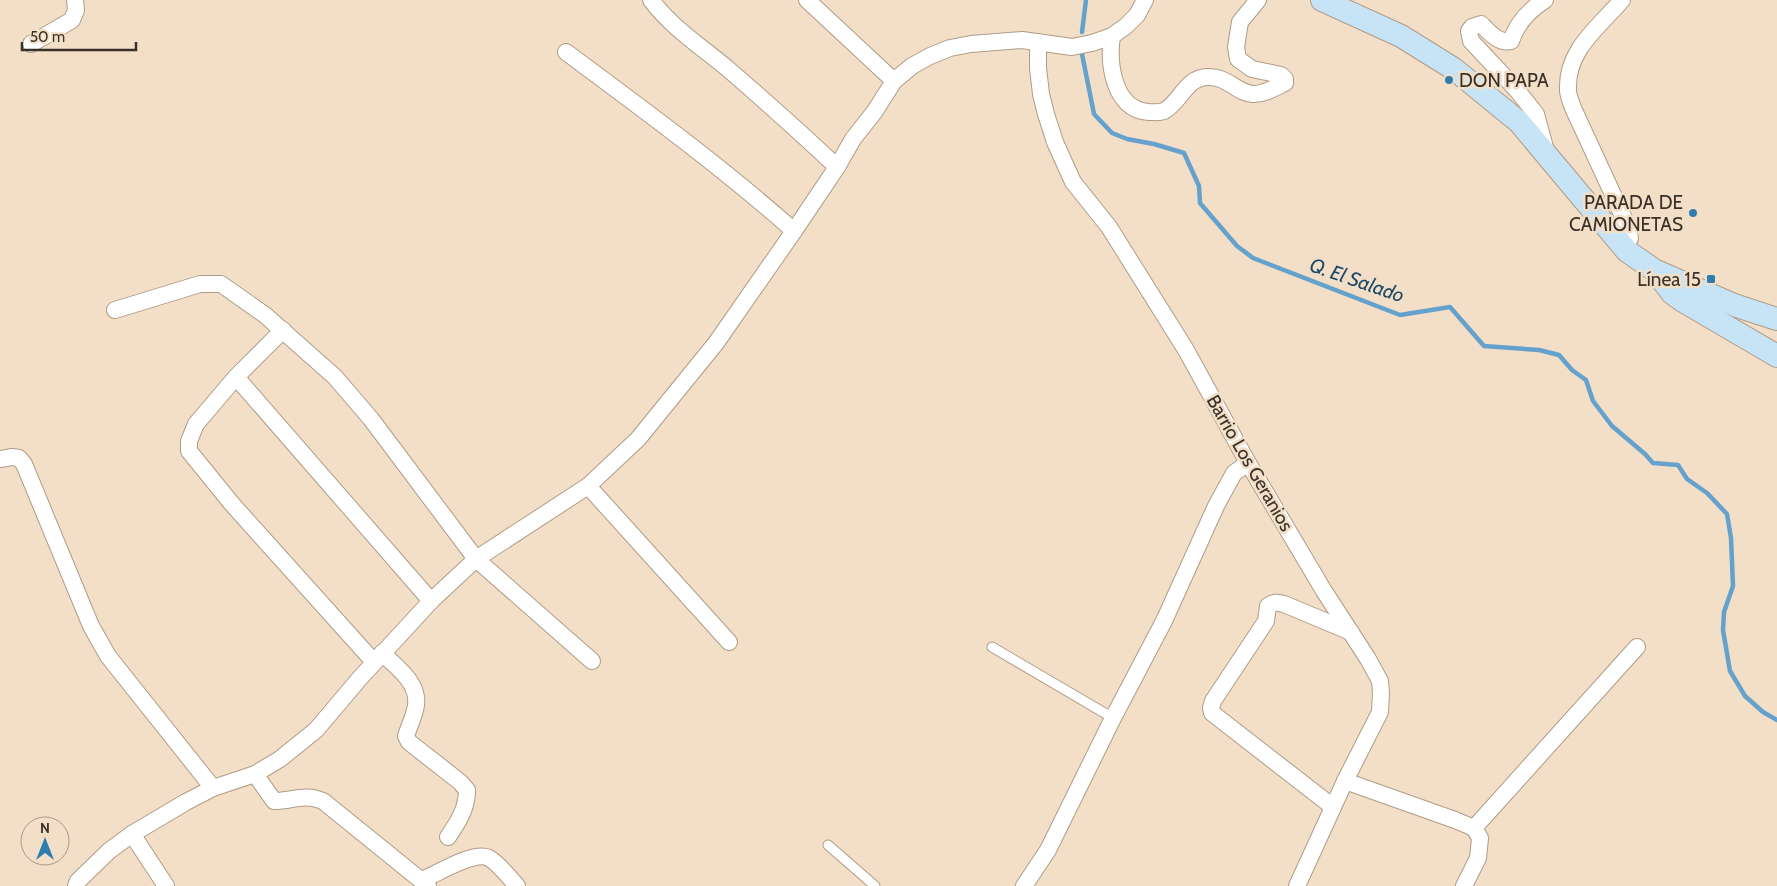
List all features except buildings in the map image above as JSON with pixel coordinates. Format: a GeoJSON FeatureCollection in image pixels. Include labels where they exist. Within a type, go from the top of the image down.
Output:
{"type":"FeatureCollection","features":[{"type":"Feature","properties":{"kind":"main road"},"geometry":{"type":"LineString","coordinates":[[1322,0],[1400,36],[1454,69],[1519,122],[1624,247],[1654,270],[1734,305],[1777,319]]}},
{"type":"Feature","properties":{"kind":"main road"},"geometry":{"type":"LineString","coordinates":[[1654,270],[1672,293],[1683,302],[1777,356]]}},
{"type":"Feature","properties":{"kind":"street"},"geometry":{"type":"LineString","coordinates":[[31,44],[72,20],[76,10],[75,0]]}},
{"type":"Feature","properties":{"kind":"street"},"geometry":{"type":"LineString","coordinates":[[651,0],[685,35],[756,94],[837,167]]}},
{"type":"Feature","properties":{"kind":"street"},"geometry":{"type":"LineString","coordinates":[[807,0],[894,82]]}},
{"type":"Feature","properties":{"kind":"street"},"geometry":{"type":"LineString","coordinates":[[76,886],[78,881],[109,851],[132,834],[213,788],[255,774],[280,759],[316,730],[430,601],[476,560],[588,486],[638,439],[710,350],[794,231],[837,167],[853,139],[875,111],[894,82],[912,66],[950,48],[971,44],[1022,40],[1072,47],[1092,43],[1112,36],[1126,26],[1137,15],[1145,0]]}},
{"type":"Feature","properties":{"kind":"street"},"geometry":{"type":"LineString","coordinates":[[1112,36],[1110,52],[1114,80],[1122,99],[1141,112],[1161,112],[1172,106],[1185,89],[1197,78],[1210,77],[1226,80],[1244,92],[1254,94],[1285,83],[1281,76],[1252,69],[1238,59],[1236,48],[1240,22],[1258,0]]}},
{"type":"Feature","properties":{"kind":"street"},"geometry":{"type":"LineString","coordinates":[[1545,0],[1531,9],[1520,23],[1510,41],[1506,42],[1496,38],[1481,24],[1472,27],[1469,31],[1471,41],[1516,89],[1536,114],[1547,155]]}},
{"type":"Feature","properties":{"kind":"street"},"geometry":{"type":"LineString","coordinates":[[1622,0],[1579,47],[1571,63],[1568,90],[1573,108],[1628,227],[1630,238],[1624,247]]}},
{"type":"Feature","properties":{"kind":"street","name":"Barrio Los Geranios"},"geometry":{"type":"LineString","coordinates":[[1038,42],[1040,86],[1046,114],[1055,142],[1074,182],[1109,227],[1186,350],[1248,463],[1380,681],[1380,712],[1333,806],[1297,886]]}},
{"type":"Feature","properties":{"kind":"street"},"geometry":{"type":"LineString","coordinates":[[566,52],[670,129],[761,201],[794,231]]}},
{"type":"Feature","properties":{"kind":"street"},"geometry":{"type":"LineString","coordinates":[[115,310],[165,293],[200,284],[221,284],[265,315],[335,377],[371,419],[476,560],[592,661]]}},
{"type":"Feature","properties":{"kind":"street"},"geometry":{"type":"LineString","coordinates":[[283,330],[236,377],[196,424],[189,441],[189,451],[232,504],[378,658],[409,680],[415,691],[416,705],[406,736],[409,742],[460,782],[467,790],[467,802],[459,820],[448,837]]}},
{"type":"Feature","properties":{"kind":"street"},"geometry":{"type":"LineString","coordinates":[[236,377],[430,601]]}},
{"type":"Feature","properties":{"kind":"street"},"geometry":{"type":"LineString","coordinates":[[0,459],[19,458],[24,464],[91,626],[104,648],[213,788]]}},
{"type":"Feature","properties":{"kind":"street"},"geometry":{"type":"LineString","coordinates":[[1024,886],[1048,850],[1113,718],[1164,621],[1216,506],[1234,473],[1248,463]]}},
{"type":"Feature","properties":{"kind":"street"},"geometry":{"type":"LineString","coordinates":[[588,486],[729,642]]}},
{"type":"Feature","properties":{"kind":"street"},"geometry":{"type":"LineString","coordinates":[[1333,806],[1212,713],[1211,708],[1213,701],[1266,621],[1268,606],[1272,603],[1284,604],[1351,632]]}},
{"type":"Feature","properties":{"kind":"street"},"geometry":{"type":"LineString","coordinates":[[1474,828],[1637,647]]}},
{"type":"Feature","properties":{"kind":"street"},"geometry":{"type":"LineString","coordinates":[[255,774],[274,800],[301,796],[323,800],[425,883],[455,864],[483,856],[490,858],[517,886]]}},
{"type":"Feature","properties":{"kind":"street"},"geometry":{"type":"LineString","coordinates":[[1345,782],[1474,828],[1480,838],[1478,858],[1464,886]]}},
{"type":"Feature","properties":{"kind":"street"},"geometry":{"type":"LineString","coordinates":[[132,834],[166,886]]}},
{"type":"Feature","properties":{"kind":"lane"},"geometry":{"type":"LineString","coordinates":[[992,647],[1113,718]]}},
{"type":"Feature","properties":{"kind":"lane"},"geometry":{"type":"LineString","coordinates":[[828,845],[875,886]]}},
{"type":"Feature","properties":{"kind":"waterway"},"geometry":{"type":"LineString","coordinates":[[1082,32],[1086,0]]}},
{"type":"Feature","properties":{"kind":"waterway","name":"Q. El Salado"},"geometry":{"type":"LineString","coordinates":[[1082,54],[1094,114],[1112,133],[1127,139],[1154,144],[1184,153],[1199,186],[1200,203],[1237,246],[1253,258],[1400,315],[1450,307],[1484,346],[1539,350],[1559,355],[1572,370],[1586,380],[1593,401],[1612,426],[1653,463],[1678,465],[1687,479],[1707,493],[1727,514],[1731,538],[1733,586],[1724,612],[1723,630],[1730,671],[1745,696],[1763,712],[1777,720]]}},
{"type":"Feature","properties":{"kind":"place","name":"DON PAPA"},"geometry":{"type":"Point","coordinates":[1449,80]}},
{"type":"Feature","properties":{"kind":"place","name":"PARADA DE CAMIONETAS"},"geometry":{"type":"Point","coordinates":[1693,213]}},
{"type":"Feature","properties":{"kind":"place","name":"Línea 15"},"geometry":{"type":"Point","coordinates":[1711,279]}}]}
